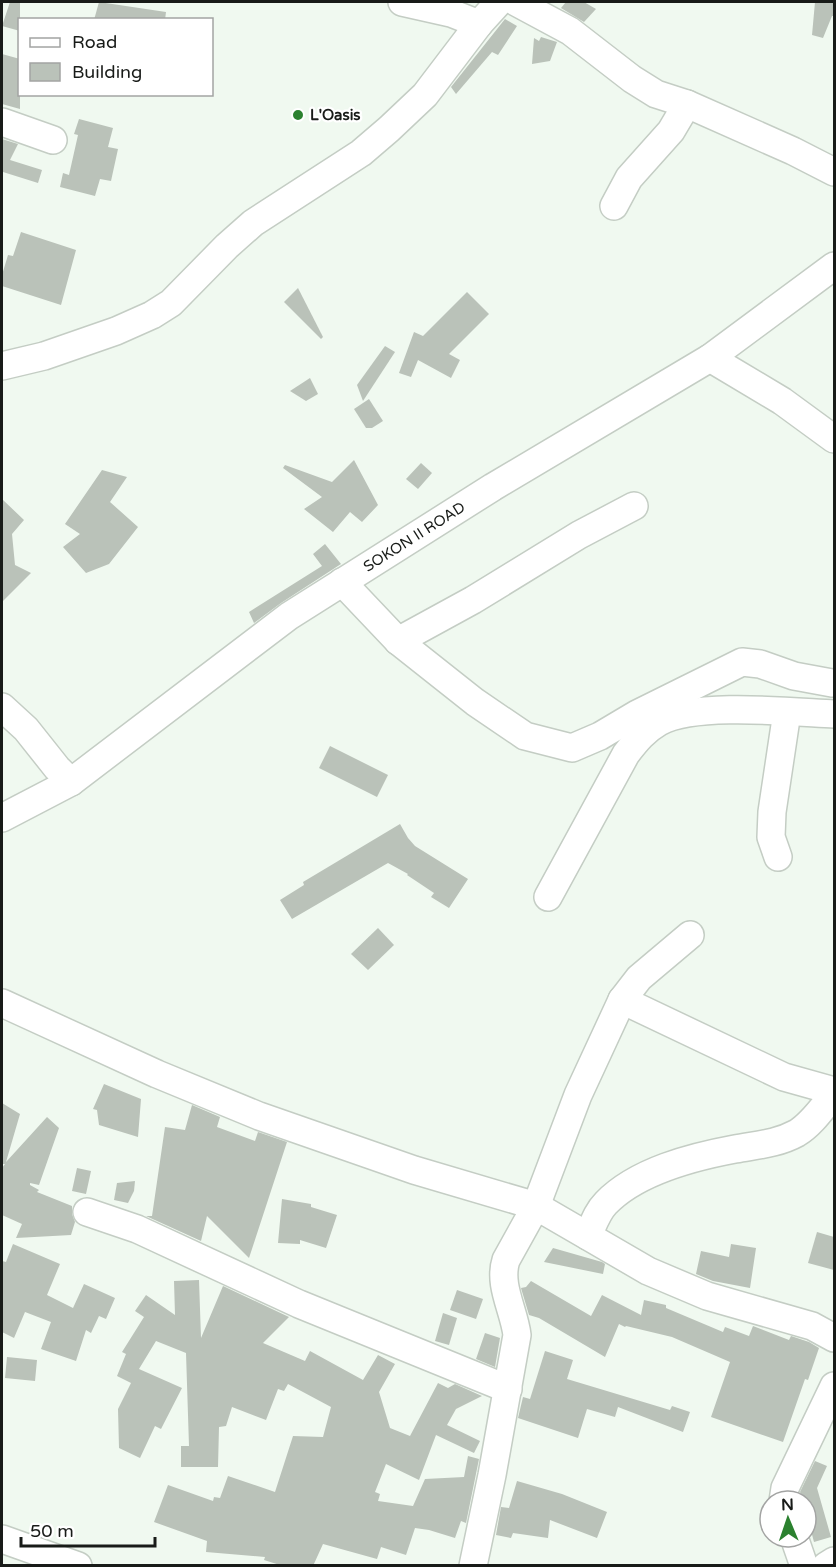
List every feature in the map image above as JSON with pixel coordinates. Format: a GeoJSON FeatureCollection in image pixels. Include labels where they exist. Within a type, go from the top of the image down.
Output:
{"type":"FeatureCollection","features":[{"type":"Feature","properties":{"kind":"street"},"geometry":{"type":"LineString","coordinates":[[402,2],[451,13],[497,6],[570,31],[632,79],[656,94],[687,104],[793,151],[834,172]]}},
{"type":"Feature","properties":{"kind":"street"},"geometry":{"type":"LineString","coordinates":[[2,366],[44,356],[116,331],[152,315],[171,303],[253,223],[361,153],[389,129],[425,95],[497,6]]}},
{"type":"Feature","properties":{"kind":"street"},"geometry":{"type":"LineString","coordinates":[[614,206],[629,178],[671,131],[687,104]]}},
{"type":"Feature","properties":{"kind":"street"},"geometry":{"type":"LineString","coordinates":[[2,122],[53,140]]}},
{"type":"Feature","properties":{"kind":"street","name":"SOKON II ROAD"},"geometry":{"type":"LineString","coordinates":[[2,818],[70,782],[271,630],[342,582],[493,487],[710,358],[834,266]]}},
{"type":"Feature","properties":{"kind":"street"},"geometry":{"type":"LineString","coordinates":[[710,358],[782,401],[834,439]]}},
{"type":"Feature","properties":{"kind":"street"},"geometry":{"type":"LineString","coordinates":[[398,640],[473,600],[579,535],[634,506]]}},
{"type":"Feature","properties":{"kind":"street"},"geometry":{"type":"LineString","coordinates":[[342,582],[398,640],[475,702],[525,736],[572,748],[742,662],[760,664],[794,676],[832,683]]}},
{"type":"Feature","properties":{"kind":"street"},"geometry":{"type":"LineString","coordinates":[[2,707],[26,729],[70,782]]}},
{"type":"Feature","properties":{"kind":"street"},"geometry":{"type":"LineString","coordinates":[[548,897],[626,754],[640,735],[660,721],[682,714],[739,710],[834,714]]}},
{"type":"Feature","properties":{"kind":"street"},"geometry":{"type":"LineString","coordinates":[[778,857],[771,837],[772,812],[788,711]]}},
{"type":"Feature","properties":{"kind":"street"},"geometry":{"type":"LineString","coordinates":[[473,1566],[517,1335],[505,1288],[503,1269],[536,1206],[578,1095],[622,1000],[639,978],[690,935]]}},
{"type":"Feature","properties":{"kind":"street"},"geometry":{"type":"LineString","coordinates":[[588,1236],[604,1204],[619,1192],[667,1166],[715,1153],[777,1142],[797,1133],[814,1119],[834,1092],[784,1077],[622,1000]]}},
{"type":"Feature","properties":{"kind":"street"},"geometry":{"type":"LineString","coordinates":[[2,1003],[157,1074],[259,1116],[414,1170],[536,1206],[648,1271],[697,1292],[812,1326],[834,1338]]}},
{"type":"Feature","properties":{"kind":"street"},"geometry":{"type":"LineString","coordinates":[[87,1212],[137,1229],[299,1304],[508,1389]]}},
{"type":"Feature","properties":{"kind":"street"},"geometry":{"type":"LineString","coordinates":[[785,1489],[834,1392]]}},
{"type":"Feature","properties":{"kind":"street"},"geometry":{"type":"LineString","coordinates":[[2,1539],[78,1566]]}},
{"type":"Feature","properties":{"kind":"street"},"geometry":{"type":"LineString","coordinates":[[798,1549],[804,1566]]}},
{"type":"Feature","properties":{"kind":"street"},"geometry":{"type":"LineString","coordinates":[[826,1566],[834,1561]]}},
{"type":"Feature","properties":{"kind":"building"},"geometry":{"type":"Polygon","coordinates":[[[10,2],[20,2],[18,30],[2,26],[10,2]]]}},
{"type":"Feature","properties":{"kind":"building"},"geometry":{"type":"Polygon","coordinates":[[[99,2],[166,12],[165,18],[95,18],[99,2]]]}},
{"type":"Feature","properties":{"kind":"building"},"geometry":{"type":"Polygon","coordinates":[[[566,2],[584,2],[596,9],[584,22],[561,8],[566,2]]]}},
{"type":"Feature","properties":{"kind":"building"},"geometry":{"type":"Polygon","coordinates":[[[815,2],[834,2],[834,16],[823,38],[812,35],[815,2]]]}},
{"type":"Feature","properties":{"kind":"building"},"geometry":{"type":"Polygon","coordinates":[[[505,19],[517,26],[502,49],[498,55],[492,52],[456,94],[451,87],[505,19]]]}},
{"type":"Feature","properties":{"kind":"building"},"geometry":{"type":"Polygon","coordinates":[[[541,37],[557,42],[550,61],[532,64],[534,38],[539,41],[541,37]]]}},
{"type":"Feature","properties":{"kind":"building"},"geometry":{"type":"Polygon","coordinates":[[[2,54],[18,58],[20,109],[2,104],[2,54]]]}},
{"type":"Feature","properties":{"kind":"building"},"geometry":{"type":"Polygon","coordinates":[[[79,119],[113,128],[108,147],[118,149],[111,181],[100,179],[95,196],[60,187],[63,173],[69,175],[78,135],[74,134],[79,119]]]}},
{"type":"Feature","properties":{"kind":"building"},"geometry":{"type":"Polygon","coordinates":[[[2,139],[18,144],[10,160],[42,170],[38,183],[3,172],[2,176],[2,139]]]}},
{"type":"Feature","properties":{"kind":"building"},"geometry":{"type":"Polygon","coordinates":[[[21,232],[76,250],[61,305],[2,286],[2,275],[8,255],[13,256],[21,232]]]}},
{"type":"Feature","properties":{"kind":"building"},"geometry":{"type":"Polygon","coordinates":[[[298,288],[323,337],[321,339],[284,302],[298,288]]]}},
{"type":"Feature","properties":{"kind":"building"},"geometry":{"type":"Polygon","coordinates":[[[467,292],[489,314],[449,354],[460,360],[451,378],[418,360],[411,377],[399,373],[414,332],[423,336],[467,292]]]}},
{"type":"Feature","properties":{"kind":"building"},"geometry":{"type":"Polygon","coordinates":[[[385,346],[395,352],[363,401],[357,385],[385,346]]]}},
{"type":"Feature","properties":{"kind":"building"},"geometry":{"type":"Polygon","coordinates":[[[310,378],[318,394],[306,401],[290,391],[310,378]]]}},
{"type":"Feature","properties":{"kind":"building"},"geometry":{"type":"Polygon","coordinates":[[[369,399],[383,421],[372,428],[366,428],[354,409],[369,399]]]}},
{"type":"Feature","properties":{"kind":"building"},"geometry":{"type":"Polygon","coordinates":[[[354,460],[378,505],[362,522],[350,512],[333,532],[304,509],[322,497],[283,468],[285,465],[332,482],[354,460]]]}},
{"type":"Feature","properties":{"kind":"building"},"geometry":{"type":"Polygon","coordinates":[[[421,463],[432,473],[418,489],[406,479],[421,463]]]}},
{"type":"Feature","properties":{"kind":"building"},"geometry":{"type":"Polygon","coordinates":[[[102,470],[127,477],[110,502],[138,527],[109,564],[86,573],[63,547],[80,534],[65,524],[102,470]]]}},
{"type":"Feature","properties":{"kind":"building"},"geometry":{"type":"Polygon","coordinates":[[[2,499],[24,520],[12,534],[15,565],[31,573],[2,602],[2,499]]]}},
{"type":"Feature","properties":{"kind":"building"},"geometry":{"type":"Polygon","coordinates":[[[325,544],[341,564],[254,623],[249,612],[322,566],[313,554],[325,544]]]}},
{"type":"Feature","properties":{"kind":"building"},"geometry":{"type":"Polygon","coordinates":[[[330,746],[388,775],[377,797],[319,768],[330,746]]]}},
{"type":"Feature","properties":{"kind":"building"},"geometry":{"type":"Polygon","coordinates":[[[400,824],[415,846],[468,879],[449,908],[431,897],[434,893],[388,863],[292,919],[280,900],[304,885],[303,882],[400,824]]]}},
{"type":"Feature","properties":{"kind":"building"},"geometry":{"type":"Polygon","coordinates":[[[378,928],[394,945],[368,970],[351,954],[378,928]]]}},
{"type":"Feature","properties":{"kind":"building"},"geometry":{"type":"Polygon","coordinates":[[[104,1084],[141,1099],[138,1137],[99,1125],[97,1110],[93,1109],[104,1084]]]}},
{"type":"Feature","properties":{"kind":"building"},"geometry":{"type":"Polygon","coordinates":[[[2,1103],[20,1114],[6,1162],[47,1117],[59,1128],[39,1185],[30,1183],[30,1185],[39,1190],[37,1192],[72,1206],[75,1222],[71,1235],[16,1238],[22,1224],[2,1215],[2,1168],[5,1164],[2,1164],[2,1103]]]}},
{"type":"Feature","properties":{"kind":"building"},"geometry":{"type":"Polygon","coordinates":[[[192,1105],[220,1117],[217,1127],[255,1141],[258,1132],[287,1142],[249,1258],[207,1216],[201,1241],[146,1216],[152,1216],[165,1127],[185,1130],[192,1105]]]}},
{"type":"Feature","properties":{"kind":"building"},"geometry":{"type":"Polygon","coordinates":[[[77,1168],[91,1171],[86,1194],[72,1191],[77,1168]]]}},
{"type":"Feature","properties":{"kind":"building"},"geometry":{"type":"Polygon","coordinates":[[[135,1181],[134,1191],[128,1203],[114,1200],[117,1183],[135,1181]]]}},
{"type":"Feature","properties":{"kind":"building"},"geometry":{"type":"Polygon","coordinates":[[[282,1199],[311,1204],[311,1207],[337,1215],[326,1248],[300,1240],[300,1244],[278,1243],[282,1199]]]}},
{"type":"Feature","properties":{"kind":"building"},"geometry":{"type":"Polygon","coordinates":[[[817,1232],[834,1237],[834,1270],[808,1263],[817,1232]]]}},
{"type":"Feature","properties":{"kind":"building"},"geometry":{"type":"Polygon","coordinates":[[[13,1244],[60,1264],[47,1295],[73,1308],[84,1284],[115,1298],[106,1319],[99,1316],[91,1333],[86,1330],[76,1361],[41,1349],[51,1322],[25,1312],[14,1338],[2,1332],[2,1261],[6,1262],[13,1244]]]}},
{"type":"Feature","properties":{"kind":"building"},"geometry":{"type":"Polygon","coordinates":[[[731,1244],[756,1248],[750,1288],[713,1281],[696,1274],[701,1251],[729,1257],[731,1244]]]}},
{"type":"Feature","properties":{"kind":"building"},"geometry":{"type":"Polygon","coordinates":[[[553,1248],[602,1262],[605,1264],[603,1274],[544,1262],[553,1248]]]}},
{"type":"Feature","properties":{"kind":"building"},"geometry":{"type":"Polygon","coordinates":[[[199,1280],[201,1338],[223,1286],[289,1317],[263,1343],[305,1361],[310,1351],[363,1380],[378,1355],[395,1364],[379,1392],[390,1428],[410,1436],[438,1383],[448,1388],[455,1384],[482,1396],[456,1409],[447,1425],[480,1441],[474,1453],[436,1435],[419,1480],[386,1464],[375,1492],[380,1494],[378,1501],[413,1506],[425,1479],[464,1477],[468,1456],[479,1459],[466,1523],[461,1521],[455,1538],[415,1528],[406,1555],[381,1547],[377,1559],[323,1544],[313,1566],[283,1566],[264,1560],[265,1557],[206,1552],[207,1541],[154,1522],[168,1485],[213,1501],[214,1497],[220,1498],[228,1476],[275,1492],[293,1436],[323,1437],[331,1407],[288,1384],[284,1391],[278,1389],[266,1420],[232,1407],[226,1426],[219,1427],[218,1467],[181,1467],[181,1446],[189,1446],[186,1353],[156,1341],[139,1369],[182,1388],[161,1429],[155,1426],[140,1458],[119,1448],[118,1409],[131,1383],[117,1376],[126,1354],[122,1352],[144,1317],[135,1311],[146,1295],[175,1315],[174,1281],[199,1280]]]}},
{"type":"Feature","properties":{"kind":"building"},"geometry":{"type":"Polygon","coordinates":[[[531,1281],[591,1316],[602,1295],[641,1315],[644,1300],[666,1305],[666,1308],[723,1332],[725,1327],[749,1336],[753,1326],[789,1340],[791,1336],[809,1342],[819,1348],[808,1380],[805,1379],[783,1442],[711,1417],[730,1362],[672,1337],[619,1324],[605,1357],[539,1318],[529,1315],[521,1288],[526,1287],[531,1281]]]}},
{"type":"Feature","properties":{"kind":"building"},"geometry":{"type":"Polygon","coordinates":[[[457,1290],[483,1299],[476,1319],[450,1310],[457,1290]]]}},
{"type":"Feature","properties":{"kind":"building"},"geometry":{"type":"Polygon","coordinates":[[[443,1313],[457,1318],[449,1345],[435,1341],[443,1313]]]}},
{"type":"Feature","properties":{"kind":"building"},"geometry":{"type":"Polygon","coordinates":[[[485,1333],[500,1338],[495,1367],[476,1359],[485,1333]]]}},
{"type":"Feature","properties":{"kind":"building"},"geometry":{"type":"Polygon","coordinates":[[[545,1351],[573,1360],[567,1379],[670,1410],[672,1406],[690,1412],[683,1432],[618,1407],[615,1417],[587,1409],[578,1438],[518,1418],[523,1397],[530,1399],[545,1351]]]}},
{"type":"Feature","properties":{"kind":"building"},"geometry":{"type":"Polygon","coordinates":[[[7,1357],[37,1360],[35,1381],[5,1378],[7,1357]]]}},
{"type":"Feature","properties":{"kind":"building"},"geometry":{"type":"Polygon","coordinates":[[[815,1461],[827,1466],[817,1489],[801,1489],[815,1461]]]}},
{"type":"Feature","properties":{"kind":"building"},"geometry":{"type":"Polygon","coordinates":[[[517,1481],[562,1494],[607,1512],[597,1538],[550,1520],[548,1538],[513,1533],[511,1538],[496,1535],[501,1507],[509,1508],[517,1481]]]}},
{"type":"Feature","properties":{"kind":"building"},"geometry":{"type":"Polygon","coordinates":[[[818,1492],[831,1537],[818,1541],[818,1492]]]}},
{"type":"Feature","properties":{"kind":"place","name":"L'Oasis"},"geometry":{"type":"Point","coordinates":[298,115]}}]}
